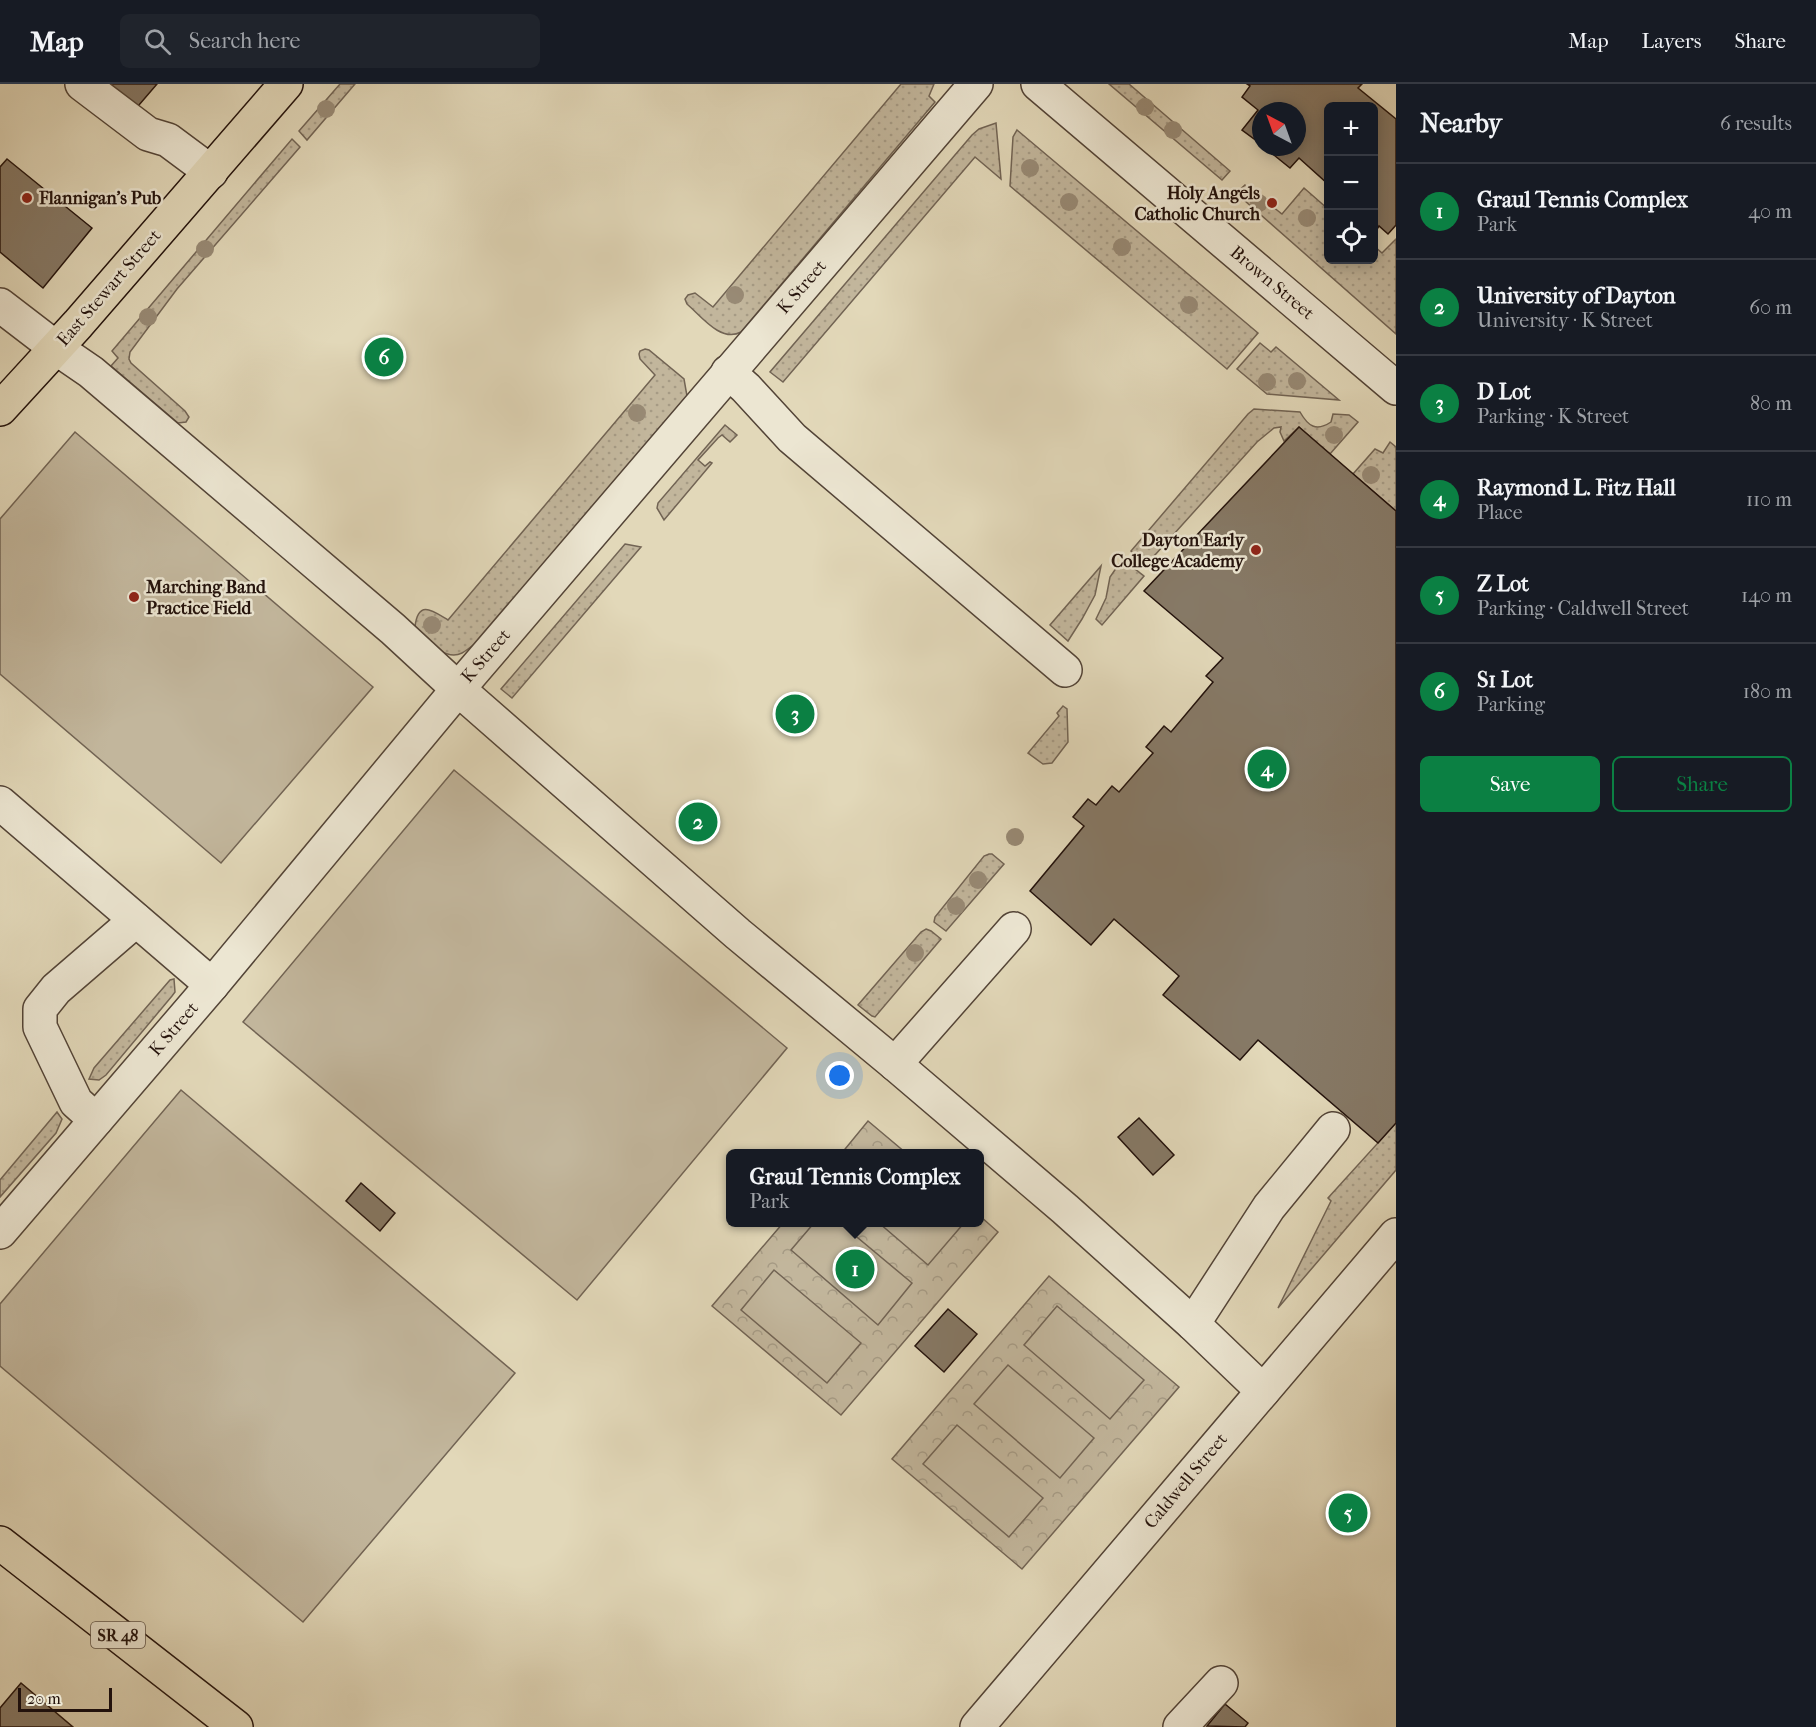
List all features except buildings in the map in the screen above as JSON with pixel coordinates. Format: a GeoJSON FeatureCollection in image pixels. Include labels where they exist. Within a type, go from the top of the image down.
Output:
{"type":"FeatureCollection","features":[{"type":"Feature","properties":{"kind":"main road","name":"East Stewart Street"},"geometry":{"type":"LineString","coordinates":[[0,409],[211,172],[286,84]]}},
{"type":"Feature","properties":{"kind":"main road","name":"SR 48"},"geometry":{"type":"LineString","coordinates":[[0,1543],[236,1727]]}},
{"type":"Feature","properties":{"kind":"street"},"geometry":{"type":"LineString","coordinates":[[82,84],[148,134],[168,140],[211,172]]}},
{"type":"Feature","properties":{"kind":"street","name":"K Street"},"geometry":{"type":"LineString","coordinates":[[0,1232],[212,985],[458,689],[976,84]]}},
{"type":"Feature","properties":{"kind":"street","name":"Brown Street"},"geometry":{"type":"LineString","coordinates":[[1038,84],[1396,388]]}},
{"type":"Feature","properties":{"kind":"street"},"geometry":{"type":"LineString","coordinates":[[0,305],[91,372],[393,629],[458,689],[731,928],[896,1064],[1065,1209],[1193,1324],[1263,1391]]}},
{"type":"Feature","properties":{"kind":"street"},"geometry":{"type":"LineString","coordinates":[[728,372],[746,387],[792,438],[1065,670]]}},
{"type":"Feature","properties":{"kind":"street"},"geometry":{"type":"LineString","coordinates":[[0,803],[212,985]]}},
{"type":"Feature","properties":{"kind":"street"},"geometry":{"type":"LineString","coordinates":[[96,1120],[76,1102],[40,1027],[40,1009],[56,989],[136,920]]}},
{"type":"Feature","properties":{"kind":"street"},"geometry":{"type":"LineString","coordinates":[[896,1064],[1014,930]]}},
{"type":"Feature","properties":{"kind":"street"},"geometry":{"type":"LineString","coordinates":[[1193,1324],[1269,1206],[1333,1129]]}},
{"type":"Feature","properties":{"kind":"street","name":"Caldwell Street"},"geometry":{"type":"LineString","coordinates":[[977,1727],[1396,1236]]}},
{"type":"Feature","properties":{"kind":"street"},"geometry":{"type":"LineString","coordinates":[[1180,1727],[1221,1683]]}},
{"type":"Feature","properties":{"kind":"green space"},"geometry":{"type":"Polygon","coordinates":[[[340,84],[355,84],[307,140],[299,131],[340,84]]]}},
{"type":"Feature","properties":{"kind":"green space"},"geometry":{"type":"Polygon","coordinates":[[[901,84],[934,84],[929,96],[935,102],[741,332],[726,334],[712,327],[687,304],[685,299],[688,295],[695,293],[713,307],[901,84]]]}},
{"type":"Feature","properties":{"kind":"green space"},"geometry":{"type":"Polygon","coordinates":[[[1109,84],[1129,84],[1230,171],[1222,180],[1109,84]]]}},
{"type":"Feature","properties":{"kind":"green space"},"geometry":{"type":"Polygon","coordinates":[[[996,123],[1001,179],[975,157],[783,382],[770,372],[972,135],[979,129],[996,123]]]}},
{"type":"Feature","properties":{"kind":"green space"},"geometry":{"type":"Polygon","coordinates":[[[1017,130],[1258,333],[1227,369],[1010,186],[1013,137],[1017,130]]]}},
{"type":"Feature","properties":{"kind":"green space"},"geometry":{"type":"Polygon","coordinates":[[[292,139],[300,147],[177,289],[130,352],[131,363],[189,417],[186,422],[178,423],[111,366],[118,358],[112,351],[292,139]]]}},
{"type":"Feature","properties":{"kind":"green space"},"geometry":{"type":"Polygon","coordinates":[[[1245,185],[1282,214],[1304,188],[1324,206],[1324,264],[1378,264],[1378,250],[1382,253],[1396,239],[1396,334],[1236,193],[1245,185]]]}},
{"type":"Feature","properties":{"kind":"green space"},"geometry":{"type":"Polygon","coordinates":[[[1260,343],[1271,352],[1276,347],[1339,400],[1267,394],[1237,369],[1260,343]]]}},
{"type":"Feature","properties":{"kind":"green space"},"geometry":{"type":"Polygon","coordinates":[[[645,349],[684,379],[687,396],[474,645],[455,655],[436,648],[415,627],[419,613],[423,610],[432,611],[448,620],[655,375],[640,359],[640,351],[645,349]]]}},
{"type":"Feature","properties":{"kind":"green space"},"geometry":{"type":"Polygon","coordinates":[[[1254,409],[1300,412],[1309,424],[1317,427],[1331,422],[1333,414],[1349,415],[1358,422],[1330,454],[1299,427],[1284,441],[1280,432],[1281,427],[1274,428],[1257,442],[1145,566],[1139,563],[1131,551],[1254,409]]]}},
{"type":"Feature","properties":{"kind":"green space"},"geometry":{"type":"Polygon","coordinates":[[[725,425],[737,435],[730,442],[722,435],[698,460],[705,466],[712,463],[664,520],[657,508],[658,503],[725,425]]]}},
{"type":"Feature","properties":{"kind":"green space","name":"Marching Band Practice Field"},"geometry":{"type":"Polygon","coordinates":[[[75,432],[373,687],[221,863],[0,674],[0,519],[75,432]]]}},
{"type":"Feature","properties":{"kind":"green space"},"geometry":{"type":"Polygon","coordinates":[[[1390,442],[1396,447],[1396,511],[1353,474],[1375,449],[1383,453],[1390,442]]]}},
{"type":"Feature","properties":{"kind":"green space"},"geometry":{"type":"Polygon","coordinates":[[[625,544],[641,547],[512,698],[501,689],[625,544]]]}},
{"type":"Feature","properties":{"kind":"green space"},"geometry":{"type":"Polygon","coordinates":[[[1119,564],[1129,566],[1144,576],[1102,625],[1096,619],[1106,598],[1110,577],[1119,564]]]}},
{"type":"Feature","properties":{"kind":"green space"},"geometry":{"type":"Polygon","coordinates":[[[1101,566],[1095,595],[1068,641],[1050,625],[1101,566]]]}},
{"type":"Feature","properties":{"kind":"green space"},"geometry":{"type":"Polygon","coordinates":[[[1063,706],[1067,709],[1068,742],[1052,763],[1043,764],[1028,753],[1059,716],[1057,713],[1063,706]]]}},
{"type":"Feature","properties":{"kind":"green space"},"geometry":{"type":"Polygon","coordinates":[[[454,770],[787,1048],[577,1300],[243,1022],[454,770]]]}},
{"type":"Feature","properties":{"kind":"green space"},"geometry":{"type":"Polygon","coordinates":[[[989,854],[1004,864],[946,931],[934,922],[935,917],[984,856],[989,854]]]}},
{"type":"Feature","properties":{"kind":"green space"},"geometry":{"type":"Polygon","coordinates":[[[926,929],[941,939],[875,1017],[872,1016],[858,1005],[926,929]]]}},
{"type":"Feature","properties":{"kind":"green space"},"geometry":{"type":"Polygon","coordinates":[[[174,979],[175,992],[106,1075],[99,1080],[89,1079],[94,1068],[170,980],[174,979]]]}},
{"type":"Feature","properties":{"kind":"green space"},"geometry":{"type":"Polygon","coordinates":[[[181,1090],[515,1373],[303,1622],[0,1366],[0,1304],[181,1090]]]}},
{"type":"Feature","properties":{"kind":"green space"},"geometry":{"type":"Polygon","coordinates":[[[57,1112],[62,1119],[56,1133],[0,1197],[0,1180],[57,1112]]]}},
{"type":"Feature","properties":{"kind":"green space"},"geometry":{"type":"Polygon","coordinates":[[[868,1121],[901,1149],[845,1149],[868,1121]]]}},
{"type":"Feature","properties":{"kind":"green space"},"geometry":{"type":"Polygon","coordinates":[[[1396,1123],[1396,1170],[1278,1308],[1331,1201],[1328,1198],[1396,1123]]]}},
{"type":"Feature","properties":{"kind":"green space"},"geometry":{"type":"Polygon","coordinates":[[[984,1220],[998,1232],[841,1415],[712,1306],[780,1227],[984,1227],[984,1220]]]}},
{"type":"Feature","properties":{"kind":"green space"},"geometry":{"type":"Polygon","coordinates":[[[811,1227],[845,1227],[912,1283],[878,1325],[791,1250],[811,1227]]]}},
{"type":"Feature","properties":{"kind":"green space"},"geometry":{"type":"Polygon","coordinates":[[[884,1227],[961,1227],[928,1265],[884,1227]]]}},
{"type":"Feature","properties":{"kind":"green space"},"geometry":{"type":"Polygon","coordinates":[[[774,1270],[861,1343],[827,1383],[741,1310],[774,1270]]]}},
{"type":"Feature","properties":{"kind":"green space"},"geometry":{"type":"Polygon","coordinates":[[[1049,1276],[1179,1387],[1022,1569],[892,1459],[1049,1276]]]}},
{"type":"Feature","properties":{"kind":"green space"},"geometry":{"type":"Polygon","coordinates":[[[1057,1306],[1144,1380],[1110,1419],[1024,1345],[1057,1306]]]}},
{"type":"Feature","properties":{"kind":"green space"},"geometry":{"type":"Polygon","coordinates":[[[1008,1365],[1094,1438],[1060,1478],[974,1404],[1008,1365]]]}},
{"type":"Feature","properties":{"kind":"green space"},"geometry":{"type":"Polygon","coordinates":[[[957,1425],[1043,1498],[1009,1537],[923,1464],[957,1425]]]}},
{"type":"Feature","properties":{"kind":"place","name":"Flannigan’s Pub"},"geometry":{"type":"Point","coordinates":[27,198]}},
{"type":"Feature","properties":{"kind":"place","name":"Holy Angels Catholic Church"},"geometry":{"type":"Point","coordinates":[1272,203]}},
{"type":"Feature","properties":{"kind":"place","name":"S1 Lot"},"geometry":{"type":"Point","coordinates":[384,357]}},
{"type":"Feature","properties":{"kind":"place","name":"Dayton Early College Academy"},"geometry":{"type":"Point","coordinates":[1256,550]}},
{"type":"Feature","properties":{"kind":"place","name":"Marching Band Practice Field"},"geometry":{"type":"Point","coordinates":[134,597]}},
{"type":"Feature","properties":{"kind":"place","name":"D Lot"},"geometry":{"type":"Point","coordinates":[795,714]}},
{"type":"Feature","properties":{"kind":"place","name":"Raymond L. Fitz Hall"},"geometry":{"type":"Point","coordinates":[1267,769]}},
{"type":"Feature","properties":{"kind":"place","name":"University of Dayton"},"geometry":{"type":"Point","coordinates":[698,822]}},
{"type":"Feature","properties":{"kind":"place","name":"Graul Tennis Complex"},"geometry":{"type":"Point","coordinates":[855,1269]}},
{"type":"Feature","properties":{"kind":"place","name":"Z Lot"},"geometry":{"type":"Point","coordinates":[1348,1513]}}]}
